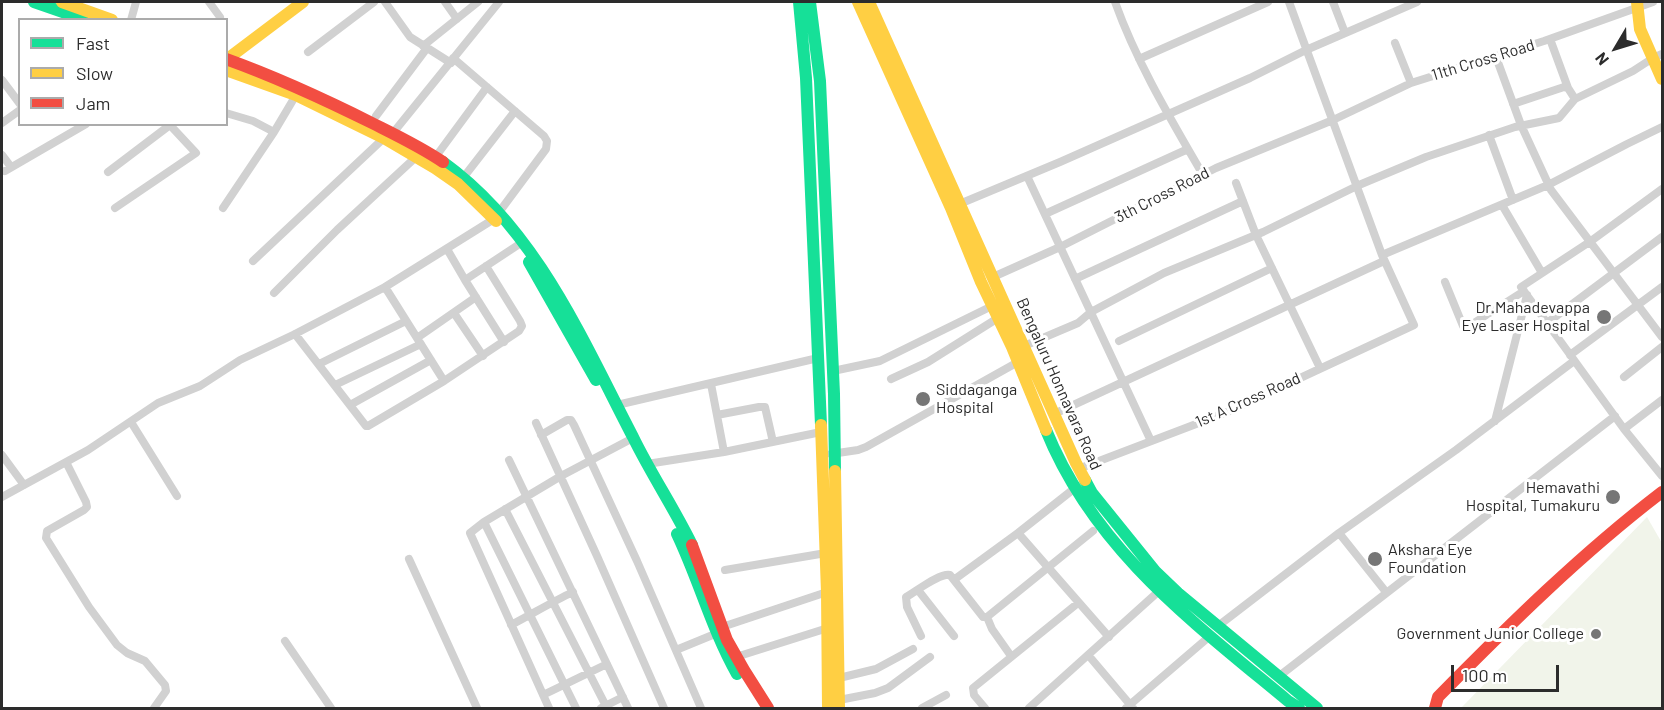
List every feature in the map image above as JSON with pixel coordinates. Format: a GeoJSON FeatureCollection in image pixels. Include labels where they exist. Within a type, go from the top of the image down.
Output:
{"type":"FeatureCollection","features":[{"type":"Feature","properties":{"kind":"main road"},"geometry":{"type":"LineString","coordinates":[[34,2],[80,18]]}},
{"type":"Feature","properties":{"kind":"main road"},"geometry":{"type":"LineString","coordinates":[[62,2],[106,18]]}},
{"type":"Feature","properties":{"kind":"main road"},"geometry":{"type":"LineString","coordinates":[[228,59],[303,2]]}},
{"type":"Feature","properties":{"kind":"main road"},"geometry":{"type":"LineString","coordinates":[[799,2],[806,78],[827,592],[839,704]]}},
{"type":"Feature","properties":{"kind":"main road"},"geometry":{"type":"LineString","coordinates":[[810,2],[820,81],[833,371],[835,453],[828,708]]}},
{"type":"Feature","properties":{"kind":"main road","name":"Bengaluru Honnavara Road"},"geometry":{"type":"LineString","coordinates":[[858,2],[956,206],[993,277],[1078,469],[1092,493],[1155,571],[1214,631],[1288,701],[1299,708]]}},
{"type":"Feature","properties":{"kind":"main road","name":"Bengaluru Honnavara Road"},"geometry":{"type":"LineString","coordinates":[[869,2],[956,206],[992,306],[1058,458],[1075,488],[1104,531],[1159,591],[1317,708]]}},
{"type":"Feature","properties":{"kind":"main road"},"geometry":{"type":"LineString","coordinates":[[1637,5],[1640,29],[1658,56],[1662,79]]}},
{"type":"Feature","properties":{"kind":"main road"},"geometry":{"type":"LineString","coordinates":[[228,60],[289,82],[463,178],[526,244],[550,280],[594,359],[683,546],[719,630],[768,708]]}},
{"type":"Feature","properties":{"kind":"main road"},"geometry":{"type":"LineString","coordinates":[[228,71],[296,95],[388,135],[416,157],[433,161],[497,216],[527,258],[593,375],[672,507],[693,547],[707,581],[726,656],[758,708]]}},
{"type":"Feature","properties":{"kind":"main road"},"geometry":{"type":"LineString","coordinates":[[1643,506],[1662,484]]}},
{"type":"Feature","properties":{"kind":"main road"},"geometry":{"type":"LineString","coordinates":[[1435,708],[1438,697],[1511,623],[1618,526],[1662,492]]}},
{"type":"Feature","properties":{"kind":"main road"},"geometry":{"type":"LineString","coordinates":[[1643,506],[1662,503]]}},
{"type":"Feature","properties":{"kind":"street"},"geometry":{"type":"LineString","coordinates":[[132,18],[136,2]]}},
{"type":"Feature","properties":{"kind":"street"},"geometry":{"type":"LineString","coordinates":[[209,2],[220,17]]}},
{"type":"Feature","properties":{"kind":"street"},"geometry":{"type":"LineString","coordinates":[[308,52],[374,2]]}},
{"type":"Feature","properties":{"kind":"street"},"geometry":{"type":"LineString","coordinates":[[2,497],[100,442],[158,403],[200,386],[248,355],[295,334],[385,286],[497,216],[546,149],[547,141],[487,87],[452,60],[410,38],[385,2]]}},
{"type":"Feature","properties":{"kind":"street"},"geometry":{"type":"LineString","coordinates":[[445,2],[457,19]]}},
{"type":"Feature","properties":{"kind":"street"},"geometry":{"type":"LineString","coordinates":[[376,116],[425,47],[478,2]]}},
{"type":"Feature","properties":{"kind":"street"},"geometry":{"type":"LineString","coordinates":[[253,261],[388,135],[499,2]]}},
{"type":"Feature","properties":{"kind":"street"},"geometry":{"type":"LineString","coordinates":[[1115,2],[1130,42],[1167,114],[1203,175]]}},
{"type":"Feature","properties":{"kind":"street"},"geometry":{"type":"LineString","coordinates":[[1139,59],[1268,2]]}},
{"type":"Feature","properties":{"kind":"street"},"geometry":{"type":"LineString","coordinates":[[1289,2],[1383,258]]}},
{"type":"Feature","properties":{"kind":"street"},"geometry":{"type":"LineString","coordinates":[[1334,2],[1345,33]]}},
{"type":"Feature","properties":{"kind":"street"},"geometry":{"type":"LineString","coordinates":[[956,206],[1250,78],[1306,50],[1417,2]]}},
{"type":"Feature","properties":{"kind":"street","name":"11th Cross Road"},"geometry":{"type":"LineString","coordinates":[[1333,120],[1412,83],[1550,39],[1637,5],[1653,2]]}},
{"type":"Feature","properties":{"kind":"street"},"geometry":{"type":"LineString","coordinates":[[1550,39],[1575,99]]}},
{"type":"Feature","properties":{"kind":"street"},"geometry":{"type":"LineString","coordinates":[[1395,43],[1412,83]]}},
{"type":"Feature","properties":{"kind":"street"},"geometry":{"type":"LineString","coordinates":[[1024,346],[1078,323],[1091,312],[1164,273],[1256,235],[1356,186],[1426,157],[1489,135],[1521,125],[1559,118],[1575,99],[1634,71],[1658,56]]}},
{"type":"Feature","properties":{"kind":"street"},"geometry":{"type":"LineString","coordinates":[[1496,57],[1521,125],[1548,185],[1662,337]]}},
{"type":"Feature","properties":{"kind":"street"},"geometry":{"type":"LineString","coordinates":[[2,80],[18,101]]}},
{"type":"Feature","properties":{"kind":"street"},"geometry":{"type":"LineString","coordinates":[[433,161],[487,87]]}},
{"type":"Feature","properties":{"kind":"street"},"geometry":{"type":"LineString","coordinates":[[1513,104],[1569,87]]}},
{"type":"Feature","properties":{"kind":"street"},"geometry":{"type":"LineString","coordinates":[[223,208],[296,95]]}},
{"type":"Feature","properties":{"kind":"street"},"geometry":{"type":"LineString","coordinates":[[2,123],[18,111]]}},
{"type":"Feature","properties":{"kind":"street"},"geometry":{"type":"LineString","coordinates":[[463,178],[515,111]]}},
{"type":"Feature","properties":{"kind":"street"},"geometry":{"type":"LineString","coordinates":[[228,114],[253,121],[274,132]]}},
{"type":"Feature","properties":{"kind":"street","name":"3th Cross Road"},"geometry":{"type":"LineString","coordinates":[[993,277],[1060,247],[1203,175],[1333,120]]}},
{"type":"Feature","properties":{"kind":"street"},"geometry":{"type":"LineString","coordinates":[[2,155],[8,169],[83,126]]}},
{"type":"Feature","properties":{"kind":"street"},"geometry":{"type":"LineString","coordinates":[[108,172],[168,126]]}},
{"type":"Feature","properties":{"kind":"street"},"geometry":{"type":"LineString","coordinates":[[115,208],[196,153],[170,126]]}},
{"type":"Feature","properties":{"kind":"street"},"geometry":{"type":"LineString","coordinates":[[1054,414],[1383,258],[1548,185],[1662,127]]}},
{"type":"Feature","properties":{"kind":"street"},"geometry":{"type":"LineString","coordinates":[[1489,135],[1513,200]]}},
{"type":"Feature","properties":{"kind":"street"},"geometry":{"type":"LineString","coordinates":[[1045,214],[1188,149]]}},
{"type":"Feature","properties":{"kind":"street"},"geometry":{"type":"LineString","coordinates":[[274,293],[337,230],[416,157]]}},
{"type":"Feature","properties":{"kind":"street"},"geometry":{"type":"LineString","coordinates":[[1027,176],[1151,441]]}},
{"type":"Feature","properties":{"kind":"street"},"geometry":{"type":"LineString","coordinates":[[1236,183],[1256,235],[1320,368]]}},
{"type":"Feature","properties":{"kind":"street"},"geometry":{"type":"LineString","coordinates":[[1662,189],[1591,241],[1521,287],[1624,429],[1662,476]]}},
{"type":"Feature","properties":{"kind":"street"},"geometry":{"type":"LineString","coordinates":[[1075,279],[1243,201]]}},
{"type":"Feature","properties":{"kind":"street"},"geometry":{"type":"LineString","coordinates":[[1502,205],[1542,273]]}},
{"type":"Feature","properties":{"kind":"street"},"geometry":{"type":"LineString","coordinates":[[1547,323],[1662,237]]}},
{"type":"Feature","properties":{"kind":"street"},"geometry":{"type":"LineString","coordinates":[[465,280],[518,245]]}},
{"type":"Feature","properties":{"kind":"street"},"geometry":{"type":"LineString","coordinates":[[447,249],[504,342]]}},
{"type":"Feature","properties":{"kind":"street","name":"1st A Cross Road"},"geometry":{"type":"LineString","coordinates":[[1078,469],[1225,413],[1414,325],[1383,258]]}},
{"type":"Feature","properties":{"kind":"street"},"geometry":{"type":"LineString","coordinates":[[295,334],[368,426],[444,381],[519,331],[522,326],[520,321],[486,266]]}},
{"type":"Feature","properties":{"kind":"street"},"geometry":{"type":"LineString","coordinates":[[1119,340],[1272,268]]}},
{"type":"Feature","properties":{"kind":"street"},"geometry":{"type":"LineString","coordinates":[[1445,282],[1463,326],[1466,327],[1526,293]]}},
{"type":"Feature","properties":{"kind":"street"},"geometry":{"type":"LineString","coordinates":[[385,286],[444,381]]}},
{"type":"Feature","properties":{"kind":"street"},"geometry":{"type":"LineString","coordinates":[[1089,656],[1130,707],[1214,631],[1339,533],[1495,421],[1662,287]]}},
{"type":"Feature","properties":{"kind":"street"},"geometry":{"type":"LineString","coordinates":[[1495,421],[1526,293]]}},
{"type":"Feature","properties":{"kind":"street"},"geometry":{"type":"LineString","coordinates":[[335,385],[419,341],[476,297]]}},
{"type":"Feature","properties":{"kind":"street"},"geometry":{"type":"LineString","coordinates":[[833,371],[880,361],[992,306]]}},
{"type":"Feature","properties":{"kind":"street"},"geometry":{"type":"LineString","coordinates":[[454,313],[483,356]]}},
{"type":"Feature","properties":{"kind":"street"},"geometry":{"type":"LineString","coordinates":[[891,380],[928,362],[998,318]]}},
{"type":"Feature","properties":{"kind":"street"},"geometry":{"type":"LineString","coordinates":[[319,364],[406,321]]}},
{"type":"Feature","properties":{"kind":"street"},"geometry":{"type":"LineString","coordinates":[[1624,377],[1662,347]]}},
{"type":"Feature","properties":{"kind":"street"},"geometry":{"type":"LineString","coordinates":[[617,405],[818,358]]}},
{"type":"Feature","properties":{"kind":"street"},"geometry":{"type":"LineString","coordinates":[[350,405],[431,360]]}},
{"type":"Feature","properties":{"kind":"street"},"geometry":{"type":"LineString","coordinates":[[822,455],[866,447],[1018,362]]}},
{"type":"Feature","properties":{"kind":"street"},"geometry":{"type":"LineString","coordinates":[[711,384],[724,452]]}},
{"type":"Feature","properties":{"kind":"street"},"geometry":{"type":"LineString","coordinates":[[1624,429],[1662,400]]}},
{"type":"Feature","properties":{"kind":"street"},"geometry":{"type":"LineString","coordinates":[[717,415],[765,407],[773,442]]}},
{"type":"Feature","properties":{"kind":"street"},"geometry":{"type":"LineString","coordinates":[[1278,677],[1615,416]]}},
{"type":"Feature","properties":{"kind":"street"},"geometry":{"type":"LineString","coordinates":[[541,435],[571,420],[701,708]]}},
{"type":"Feature","properties":{"kind":"street"},"geometry":{"type":"LineString","coordinates":[[131,422],[177,496]]}},
{"type":"Feature","properties":{"kind":"street"},"geometry":{"type":"LineString","coordinates":[[536,423],[664,708]]}},
{"type":"Feature","properties":{"kind":"street"},"geometry":{"type":"LineString","coordinates":[[647,464],[724,452],[821,432]]}},
{"type":"Feature","properties":{"kind":"street"},"geometry":{"type":"LineString","coordinates":[[549,708],[470,533],[484,522],[561,476],[631,439]]}},
{"type":"Feature","properties":{"kind":"street"},"geometry":{"type":"LineString","coordinates":[[2,455],[24,485]]}},
{"type":"Feature","properties":{"kind":"street"},"geometry":{"type":"LineString","coordinates":[[509,460],[628,708]]}},
{"type":"Feature","properties":{"kind":"street"},"geometry":{"type":"LineString","coordinates":[[66,462],[87,507],[47,531],[46,538],[88,607],[117,645],[127,653],[145,661],[165,685],[166,691],[154,708]]}},
{"type":"Feature","properties":{"kind":"street"},"geometry":{"type":"LineString","coordinates":[[955,579],[1075,488]]}},
{"type":"Feature","properties":{"kind":"street"},"geometry":{"type":"LineString","coordinates":[[505,509],[604,708],[623,698]]}},
{"type":"Feature","properties":{"kind":"street"},"geometry":{"type":"LineString","coordinates":[[484,522],[576,708]]}},
{"type":"Feature","properties":{"kind":"street"},"geometry":{"type":"LineString","coordinates":[[987,617],[1094,531]]}},
{"type":"Feature","properties":{"kind":"street"},"geometry":{"type":"LineString","coordinates":[[1018,533],[1109,638]]}},
{"type":"Feature","properties":{"kind":"street"},"geometry":{"type":"LineString","coordinates":[[1339,533],[1386,592]]}},
{"type":"Feature","properties":{"kind":"street"},"geometry":{"type":"LineString","coordinates":[[725,570],[826,553]]}},
{"type":"Feature","properties":{"kind":"street"},"geometry":{"type":"LineString","coordinates":[[410,559],[477,708]]}},
{"type":"Feature","properties":{"kind":"street"},"geometry":{"type":"LineString","coordinates":[[921,636],[907,607],[906,597],[945,574],[955,579],[983,617],[987,617]]}},
{"type":"Feature","properties":{"kind":"street"},"geometry":{"type":"LineString","coordinates":[[918,590],[954,636]]}},
{"type":"Feature","properties":{"kind":"street"},"geometry":{"type":"LineString","coordinates":[[1035,706],[1159,591]]}},
{"type":"Feature","properties":{"kind":"street"},"geometry":{"type":"LineString","coordinates":[[511,625],[573,592]]}},
{"type":"Feature","properties":{"kind":"street"},"geometry":{"type":"LineString","coordinates":[[676,650],[719,630],[827,592]]}},
{"type":"Feature","properties":{"kind":"street"},"geometry":{"type":"LineString","coordinates":[[985,708],[974,695],[973,688],[1078,603]]}},
{"type":"Feature","properties":{"kind":"street"},"geometry":{"type":"LineString","coordinates":[[987,617],[992,629],[1011,656]]}},
{"type":"Feature","properties":{"kind":"street"},"geometry":{"type":"LineString","coordinates":[[736,657],[832,627]]}},
{"type":"Feature","properties":{"kind":"street"},"geometry":{"type":"LineString","coordinates":[[285,641],[331,708]]}},
{"type":"Feature","properties":{"kind":"street"},"geometry":{"type":"LineString","coordinates":[[838,678],[876,669],[913,649]]}},
{"type":"Feature","properties":{"kind":"street"},"geometry":{"type":"LineString","coordinates":[[839,704],[888,688],[930,657]]}},
{"type":"Feature","properties":{"kind":"street"},"geometry":{"type":"LineString","coordinates":[[543,695],[607,664]]}},
{"type":"Feature","properties":{"kind":"street"},"geometry":{"type":"LineString","coordinates":[[922,708],[946,695]]}},
{"type":"Feature","properties":{"kind":"shaded area","name":"Government Junior College"},"geometry":{"type":"Polygon","coordinates":[[[1647,517],[1662,543],[1662,708],[1461,708],[1647,517]]]}},
{"type":"Feature","properties":{"kind":"traffic: fast"},"geometry":{"type":"LineString","coordinates":[[34,2],[80,18]]}},
{"type":"Feature","properties":{"kind":"traffic: fast"},"geometry":{"type":"LineString","coordinates":[[799,2],[806,78],[821,425]]}},
{"type":"Feature","properties":{"kind":"traffic: fast"},"geometry":{"type":"LineString","coordinates":[[810,2],[820,81],[834,394],[835,471]]}},
{"type":"Feature","properties":{"kind":"traffic: fast"},"geometry":{"type":"LineString","coordinates":[[443,162],[476,189],[505,219],[554,288],[692,545]]}},
{"type":"Feature","properties":{"kind":"traffic: fast"},"geometry":{"type":"LineString","coordinates":[[529,262],[596,380]]}},
{"type":"Feature","properties":{"kind":"traffic: fast"},"geometry":{"type":"LineString","coordinates":[[1046,430],[1066,473],[1091,511],[1149,581],[1217,642],[1299,708]]}},
{"type":"Feature","properties":{"kind":"traffic: fast"},"geometry":{"type":"LineString","coordinates":[[1085,480],[1092,493],[1155,571],[1178,593],[1317,708]]}},
{"type":"Feature","properties":{"kind":"traffic: fast"},"geometry":{"type":"LineString","coordinates":[[677,534],[720,640],[737,674]]}},
{"type":"Feature","properties":{"kind":"traffic: slow"},"geometry":{"type":"LineString","coordinates":[[62,2],[106,18]]}},
{"type":"Feature","properties":{"kind":"traffic: slow"},"geometry":{"type":"LineString","coordinates":[[228,58],[303,2]]}},
{"type":"Feature","properties":{"kind":"traffic: slow"},"geometry":{"type":"LineString","coordinates":[[858,2],[951,208],[1046,430]]}},
{"type":"Feature","properties":{"kind":"traffic: slow"},"geometry":{"type":"LineString","coordinates":[[869,2],[1085,480]]}},
{"type":"Feature","properties":{"kind":"traffic: slow"},"geometry":{"type":"LineString","coordinates":[[1637,2],[1640,29],[1662,79]]}},
{"type":"Feature","properties":{"kind":"traffic: slow"},"geometry":{"type":"LineString","coordinates":[[228,71],[296,95],[384,138],[458,184],[496,221]]}},
{"type":"Feature","properties":{"kind":"traffic: slow"},"geometry":{"type":"LineString","coordinates":[[821,425],[827,592],[828,708]]}},
{"type":"Feature","properties":{"kind":"traffic: slow"},"geometry":{"type":"LineString","coordinates":[[835,471],[839,708]]}},
{"type":"Feature","properties":{"kind":"traffic: jam"},"geometry":{"type":"LineString","coordinates":[[228,60],[283,81],[337,106],[409,142],[443,162]]}},
{"type":"Feature","properties":{"kind":"traffic: jam"},"geometry":{"type":"LineString","coordinates":[[1435,708],[1438,697],[1519,617],[1574,565],[1662,492]]}},
{"type":"Feature","properties":{"kind":"traffic: jam"},"geometry":{"type":"LineString","coordinates":[[692,545],[727,640],[768,708]]}},
{"type":"Feature","properties":{"kind":"place","name":"Dr.Mahadevappa Eye Laser Hospital"},"geometry":{"type":"Point","coordinates":[1604,317]}},
{"type":"Feature","properties":{"kind":"place","name":"Siddaganga Hospital"},"geometry":{"type":"Point","coordinates":[923,399]}},
{"type":"Feature","properties":{"kind":"place","name":"Hemavathi Hospital, Tumakuru"},"geometry":{"type":"Point","coordinates":[1613,497]}},
{"type":"Feature","properties":{"kind":"place","name":"Akshara Eye Foundation"},"geometry":{"type":"Point","coordinates":[1375,559]}},
{"type":"Feature","properties":{"kind":"place","name":"Government Junior College"},"geometry":{"type":"Point","coordinates":[1596,634]}}]}
